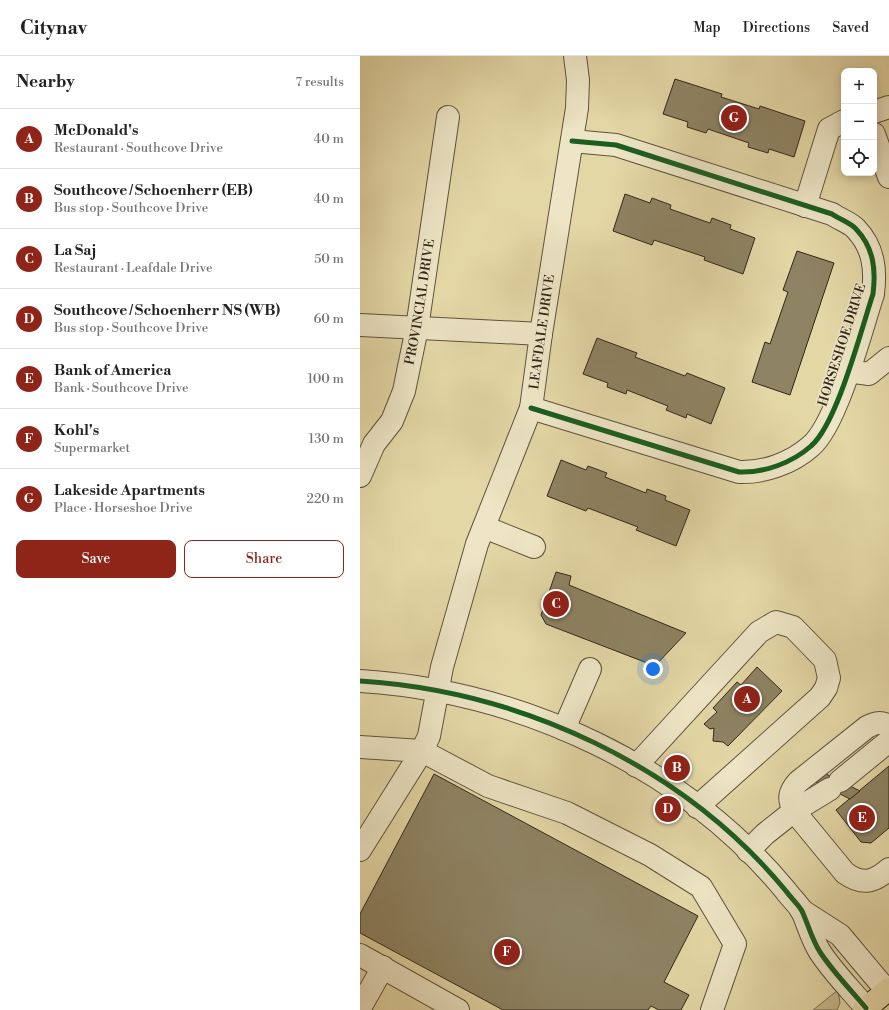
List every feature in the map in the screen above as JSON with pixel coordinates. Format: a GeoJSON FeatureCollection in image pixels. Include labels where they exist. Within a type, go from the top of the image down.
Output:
{"type":"FeatureCollection","features":[{"type":"Feature","properties":{"kind":"main road"},"geometry":{"type":"LineString","coordinates":[[865,1009],[888,990]]}},
{"type":"Feature","properties":{"kind":"street","name":"LEAFDALE DRIVE"},"geometry":{"type":"LineString","coordinates":[[360,850],[422,751],[429,736],[442,668],[477,544],[531,408],[541,334],[578,108],[578,80],[575,56]]}},
{"type":"Feature","properties":{"kind":"street"},"geometry":{"type":"LineString","coordinates":[[877,111],[889,107]]}},
{"type":"Feature","properties":{"kind":"street","name":"PROVINCIAL DRIVE"},"geometry":{"type":"LineString","coordinates":[[360,476],[374,444],[392,421],[404,391],[417,328],[448,117]]}},
{"type":"Feature","properties":{"kind":"street"},"geometry":{"type":"LineString","coordinates":[[805,206],[829,129],[841,123]]}},
{"type":"Feature","properties":{"kind":"street","name":"HORSESHOE DRIVE"},"geometry":{"type":"LineString","coordinates":[[531,408],[739,472],[755,473],[790,460],[812,446],[826,427],[836,406],[873,294],[875,275],[872,258],[867,244],[856,228],[832,214],[616,146],[572,140]]}},
{"type":"Feature","properties":{"kind":"street"},"geometry":{"type":"LineString","coordinates":[[876,140],[889,177]]}},
{"type":"Feature","properties":{"kind":"street"},"geometry":{"type":"LineString","coordinates":[[360,325],[541,334]]}},
{"type":"Feature","properties":{"kind":"street"},"geometry":{"type":"LineString","coordinates":[[847,371],[869,374],[889,358]]}},
{"type":"Feature","properties":{"kind":"street"},"geometry":{"type":"LineString","coordinates":[[484,526],[534,547]]}},
{"type":"Feature","properties":{"kind":"street"},"geometry":{"type":"LineString","coordinates":[[636,766],[759,632],[776,622],[792,627],[825,660],[829,678],[826,688],[820,697],[697,806]]}},
{"type":"Feature","properties":{"kind":"street"},"geometry":{"type":"LineString","coordinates":[[564,729],[590,669]]}},
{"type":"Feature","properties":{"kind":"street"},"geometry":{"type":"LineString","coordinates":[[360,681],[437,691],[496,705],[564,729],[604,747],[665,783],[697,806],[748,851],[776,880],[801,910],[819,951],[865,1009]]}},
{"type":"Feature","properties":{"kind":"street"},"geometry":{"type":"LineString","coordinates":[[889,726],[883,723],[867,727],[798,782],[792,788],[789,796],[790,803],[794,811],[844,873],[853,879],[862,881],[872,880],[889,869]]}},
{"type":"Feature","properties":{"kind":"street"},"geometry":{"type":"LineString","coordinates":[[748,851],[765,834],[794,811],[835,785],[889,741]]}},
{"type":"Feature","properties":{"kind":"street"},"geometry":{"type":"LineString","coordinates":[[360,747],[422,751],[488,786],[567,813],[650,855],[700,887],[735,944],[712,1010]]}},
{"type":"Feature","properties":{"kind":"street"},"geometry":{"type":"LineString","coordinates":[[801,910],[840,935],[888,990]]}},
{"type":"Feature","properties":{"kind":"street"},"geometry":{"type":"LineString","coordinates":[[360,955],[458,1010]]}},
{"type":"Feature","properties":{"kind":"street"},"geometry":{"type":"LineString","coordinates":[[360,1008],[383,968]]}},
{"type":"Feature","properties":{"kind":"shaded area"},"geometry":{"type":"Polygon","coordinates":[[[838,990],[840,1003],[837,1010],[813,1010],[838,990]]]}},
{"type":"Feature","properties":{"kind":"building"},"geometry":{"type":"Polygon","coordinates":[[[675,79],[722,94],[721,97],[759,109],[760,106],[805,121],[794,157],[769,149],[768,153],[748,147],[749,143],[708,129],[706,133],[687,127],[688,122],[663,114],[675,79]]]}},
{"type":"Feature","properties":{"kind":"building"},"geometry":{"type":"Polygon","coordinates":[[[625,194],[650,203],[652,198],[671,205],[670,209],[710,223],[712,218],[731,225],[730,229],[755,238],[743,274],[704,260],[705,257],[654,240],[652,245],[613,231],[625,194]]]}},
{"type":"Feature","properties":{"kind":"building"},"geometry":{"type":"Polygon","coordinates":[[[797,251],[834,263],[790,395],[752,382],[765,342],[770,344],[788,292],[783,290],[797,251]]]}},
{"type":"Feature","properties":{"kind":"building"},"geometry":{"type":"Polygon","coordinates":[[[597,338],[637,353],[635,357],[685,376],[687,373],[725,388],[711,424],[687,414],[686,418],[666,410],[668,406],[627,390],[626,394],[607,387],[608,383],[583,374],[597,338]]]}},
{"type":"Feature","properties":{"kind":"building"},"geometry":{"type":"Polygon","coordinates":[[[561,460],[586,470],[588,466],[607,473],[605,477],[646,493],[647,489],[666,496],[665,500],[690,510],[676,546],[636,530],[638,527],[588,508],[586,511],[547,496],[561,460]]]}},
{"type":"Feature","properties":{"kind":"building"},"geometry":{"type":"Polygon","coordinates":[[[556,572],[571,576],[569,585],[686,633],[655,666],[546,624],[541,615],[556,572]]]}},
{"type":"Feature","properties":{"kind":"building"},"geometry":{"type":"Polygon","coordinates":[[[757,667],[782,691],[728,746],[723,742],[713,741],[714,728],[710,729],[704,724],[717,712],[713,708],[737,682],[741,685],[757,667]]]}},
{"type":"Feature","properties":{"kind":"building"},"geometry":{"type":"Polygon","coordinates":[[[889,766],[889,828],[871,843],[861,842],[836,810],[889,766]]]}},
{"type":"Feature","properties":{"kind":"building"},"geometry":{"type":"Polygon","coordinates":[[[434,774],[698,916],[664,982],[689,995],[681,1010],[659,1010],[651,1006],[648,1010],[503,1010],[360,933],[360,914],[434,774]]]}},
{"type":"Feature","properties":{"kind":"building"},"geometry":{"type":"Polygon","coordinates":[[[826,774],[860,791],[850,799],[816,782],[826,774]]]}},
{"type":"Feature","properties":{"kind":"cycle path"},"geometry":{"type":"LineString","coordinates":[[531,408],[739,472],[768,469],[786,462],[803,452],[821,435],[839,398],[873,294],[874,268],[867,244],[854,227],[832,214],[616,145],[572,141]]}},
{"type":"Feature","properties":{"kind":"cycle path"},"geometry":{"type":"LineString","coordinates":[[360,681],[420,688],[480,700],[538,719],[595,743],[648,772],[699,807],[745,846],[799,906],[820,952],[836,974],[866,1008]]}},
{"type":"Feature","properties":{"kind":"place","name":"Lakeside Apartments"},"geometry":{"type":"Point","coordinates":[734,118]}},
{"type":"Feature","properties":{"kind":"place","name":"La Saj"},"geometry":{"type":"Point","coordinates":[556,604]}},
{"type":"Feature","properties":{"kind":"place","name":"McDonald's"},"geometry":{"type":"Point","coordinates":[747,699]}},
{"type":"Feature","properties":{"kind":"place","name":"Southcove / Schoenherr (EB)"},"geometry":{"type":"Point","coordinates":[677,768]}},
{"type":"Feature","properties":{"kind":"place","name":"Southcove / Schoenherr NS (WB)"},"geometry":{"type":"Point","coordinates":[668,809]}},
{"type":"Feature","properties":{"kind":"place","name":"Bank of America"},"geometry":{"type":"Point","coordinates":[862,818]}},
{"type":"Feature","properties":{"kind":"place","name":"Kohl's"},"geometry":{"type":"Point","coordinates":[507,952]}}]}
